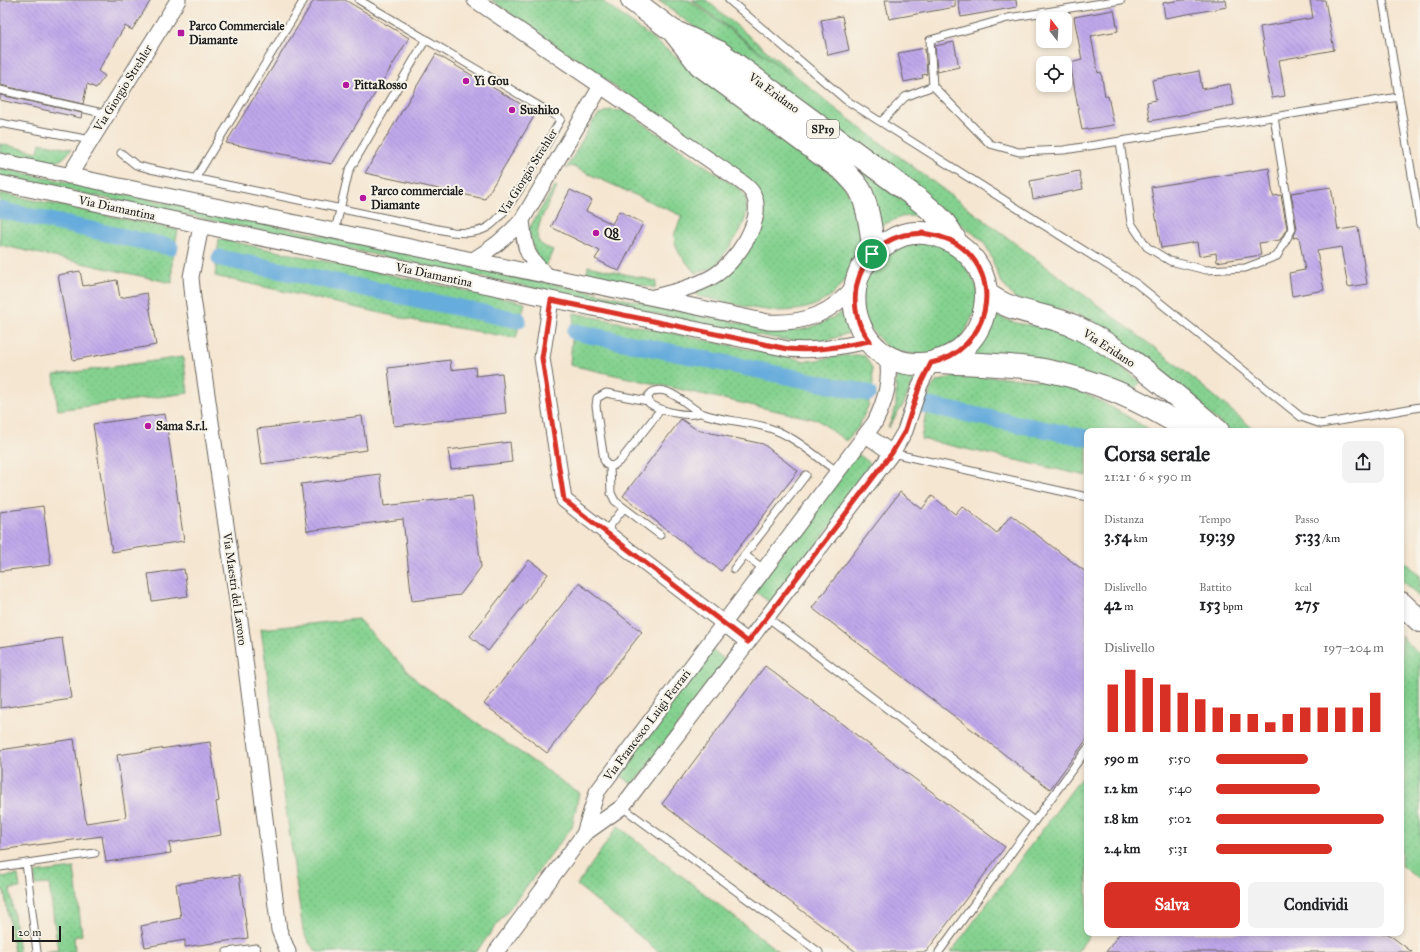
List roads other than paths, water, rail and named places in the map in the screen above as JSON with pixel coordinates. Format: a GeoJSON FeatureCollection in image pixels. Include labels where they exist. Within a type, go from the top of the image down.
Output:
{"type":"FeatureCollection","features":[{"type":"Feature","properties":{"kind":"main road","name":"Via Eridano"},"geometry":{"type":"LineString","coordinates":[[632,0],[673,31],[719,52],[918,199],[944,221],[950,229],[957,244]]}},
{"type":"Feature","properties":{"kind":"main road","name":"Via Eridano"},"geometry":{"type":"LineString","coordinates":[[673,31],[700,65],[845,172],[860,190],[866,203],[870,226],[872,254]]}},
{"type":"Feature","properties":{"kind":"main road","name":"Via Eridano"},"geometry":{"type":"LineString","coordinates":[[934,363],[952,356],[964,347],[974,336],[982,323],[986,293],[981,274],[971,257],[957,244],[940,236],[922,233],[904,235],[886,242],[872,254],[862,268],[856,283],[854,304],[859,324],[870,341],[887,356],[908,363],[934,363],[1043,370],[1080,379],[1144,404],[1185,428]]}},
{"type":"Feature","properties":{"kind":"main road","name":"Via Eridano"},"geometry":{"type":"LineString","coordinates":[[986,293],[992,298],[1018,309],[1053,318],[1076,327],[1101,341],[1144,372],[1214,428]]}},
{"type":"Feature","properties":{"kind":"main road"},"geometry":{"type":"LineString","coordinates":[[1404,606],[1420,621]]}},
{"type":"Feature","properties":{"kind":"street","name":"Via Giorgio Strehler"},"geometry":{"type":"LineString","coordinates":[[70,176],[178,0]]}},
{"type":"Feature","properties":{"kind":"street"},"geometry":{"type":"LineString","coordinates":[[475,0],[749,187],[755,200],[754,223],[735,256],[712,276],[686,288],[651,298]]}},
{"type":"Feature","properties":{"kind":"street","name":"Via Giorgio Strehler"},"geometry":{"type":"LineString","coordinates":[[473,260],[500,243],[522,220],[601,86]]}},
{"type":"Feature","properties":{"kind":"street","name":"Via Diamantina"},"geometry":{"type":"LineString","coordinates":[[0,161],[756,320],[784,323],[806,319],[831,309],[844,298],[856,283]]}},
{"type":"Feature","properties":{"kind":"street","name":"Via Diamantina"},"geometry":{"type":"LineString","coordinates":[[0,184],[788,349],[822,349],[870,341]]}},
{"type":"Feature","properties":{"kind":"street","name":"Via Giorgio Strehler"},"geometry":{"type":"LineString","coordinates":[[522,220],[526,251],[534,264],[549,276]]}},
{"type":"Feature","properties":{"kind":"street","name":"Via Maestri del Lavoro"},"geometry":{"type":"LineString","coordinates":[[201,226],[191,277],[193,298],[242,636],[279,930],[288,952]]}},
{"type":"Feature","properties":{"kind":"street"},"geometry":{"type":"LineString","coordinates":[[551,300],[542,358],[564,500],[748,642]]}},
{"type":"Feature","properties":{"kind":"street","name":"Via Francesco Luigi Ferrari"},"geometry":{"type":"LineString","coordinates":[[584,834],[597,792],[866,435],[879,414],[887,393],[890,377],[887,356]]}},
{"type":"Feature","properties":{"kind":"street","name":"Via Francesco Luigi Ferrari"},"geometry":{"type":"LineString","coordinates":[[496,952],[584,834],[622,807],[892,453],[905,431],[920,385],[934,363]]}},
{"type":"Feature","properties":{"kind":"street"},"geometry":{"type":"LineString","coordinates":[[866,435],[892,453]]}},
{"type":"Feature","properties":{"kind":"lane"},"geometry":{"type":"LineString","coordinates":[[195,179],[304,0]]}},
{"type":"Feature","properties":{"kind":"lane","name":"Via Giorgio Strehler"},"geometry":{"type":"LineString","coordinates":[[121,153],[136,165],[195,179],[452,232],[470,233],[483,230],[505,212],[561,119],[359,0]]}},
{"type":"Feature","properties":{"kind":"lane"},"geometry":{"type":"LineString","coordinates":[[728,0],[846,100],[1137,284],[1301,417],[1321,424],[1420,407]]}},
{"type":"Feature","properties":{"kind":"lane"},"geometry":{"type":"LineString","coordinates":[[1121,0],[1008,18],[930,40],[933,86],[990,144],[1019,152],[1064,150],[1120,142],[1399,97]]}},
{"type":"Feature","properties":{"kind":"lane"},"geometry":{"type":"LineString","coordinates":[[1383,0],[1420,224]]}},
{"type":"Feature","properties":{"kind":"lane"},"geometry":{"type":"LineString","coordinates":[[335,231],[349,171],[426,39]]}},
{"type":"Feature","properties":{"kind":"lane"},"geometry":{"type":"LineString","coordinates":[[881,122],[905,97],[933,86]]}},
{"type":"Feature","properties":{"kind":"lane"},"geometry":{"type":"LineString","coordinates":[[0,90],[107,114]]}},
{"type":"Feature","properties":{"kind":"lane"},"geometry":{"type":"LineString","coordinates":[[1120,142],[1131,223],[1147,247],[1170,261],[1206,270],[1245,268],[1277,256],[1292,229],[1274,117]]}},
{"type":"Feature","properties":{"kind":"lane"},"geometry":{"type":"LineString","coordinates":[[0,123],[91,140]]}},
{"type":"Feature","properties":{"kind":"lane"},"geometry":{"type":"LineString","coordinates":[[648,401],[648,396],[653,392],[667,392],[679,397],[700,412]]}},
{"type":"Feature","properties":{"kind":"lane"},"geometry":{"type":"LineString","coordinates":[[660,535],[615,501],[612,493],[610,466],[604,460],[596,406],[599,395],[606,393],[648,401],[652,405],[682,413],[700,412],[770,428],[791,438],[838,472]]}},
{"type":"Feature","properties":{"kind":"lane"},"geometry":{"type":"LineString","coordinates":[[610,466],[613,466],[621,460],[661,408]]}},
{"type":"Feature","properties":{"kind":"lane"},"geometry":{"type":"LineString","coordinates":[[892,453],[1084,496]]}},
{"type":"Feature","properties":{"kind":"lane"},"geometry":{"type":"LineString","coordinates":[[734,570],[806,475]]}},
{"type":"Feature","properties":{"kind":"lane"},"geometry":{"type":"LineString","coordinates":[[605,532],[624,508]]}},
{"type":"Feature","properties":{"kind":"lane"},"geometry":{"type":"LineString","coordinates":[[745,555],[765,570]]}},
{"type":"Feature","properties":{"kind":"lane"},"geometry":{"type":"LineString","coordinates":[[767,617],[1034,821]]}},
{"type":"Feature","properties":{"kind":"lane"},"geometry":{"type":"LineString","coordinates":[[939,952],[1084,753]]}},
{"type":"Feature","properties":{"kind":"lane"},"geometry":{"type":"LineString","coordinates":[[622,807],[819,952]]}},
{"type":"Feature","properties":{"kind":"lane"},"geometry":{"type":"LineString","coordinates":[[0,867],[95,853]]}},
{"type":"Feature","properties":{"kind":"lane"},"geometry":{"type":"LineString","coordinates":[[26,863],[37,952]]}},
{"type":"Feature","properties":{"kind":"lane"},"geometry":{"type":"LineString","coordinates":[[227,952],[256,948],[258,952]]}},
{"type":"Feature","properties":{"kind":"waterway"},"geometry":{"type":"LineString","coordinates":[[0,210],[170,247]]}},
{"type":"Feature","properties":{"kind":"waterway"},"geometry":{"type":"LineString","coordinates":[[220,258],[518,320]]}},
{"type":"Feature","properties":{"kind":"waterway"},"geometry":{"type":"LineString","coordinates":[[575,332],[868,393]]}},
{"type":"Feature","properties":{"kind":"waterway"},"geometry":{"type":"LineString","coordinates":[[924,405],[1084,437]]}},
{"type":"Feature","properties":{"kind":"place","name":"Parco Commerciale Diamante"},"geometry":{"type":"Point","coordinates":[181,33]}},
{"type":"Feature","properties":{"kind":"place","name":"Yi Gou"},"geometry":{"type":"Point","coordinates":[466,81]}},
{"type":"Feature","properties":{"kind":"place","name":"PittaRosso"},"geometry":{"type":"Point","coordinates":[346,85]}},
{"type":"Feature","properties":{"kind":"place","name":"Sushiko"},"geometry":{"type":"Point","coordinates":[512,110]}},
{"type":"Feature","properties":{"kind":"place","name":"Parco commerciale Diamante"},"geometry":{"type":"Point","coordinates":[363,198]}},
{"type":"Feature","properties":{"kind":"place","name":"Q8"},"geometry":{"type":"Point","coordinates":[596,233]}},
{"type":"Feature","properties":{"kind":"place","name":"Sama S.r.l."},"geometry":{"type":"Point","coordinates":[148,426]}}]}
